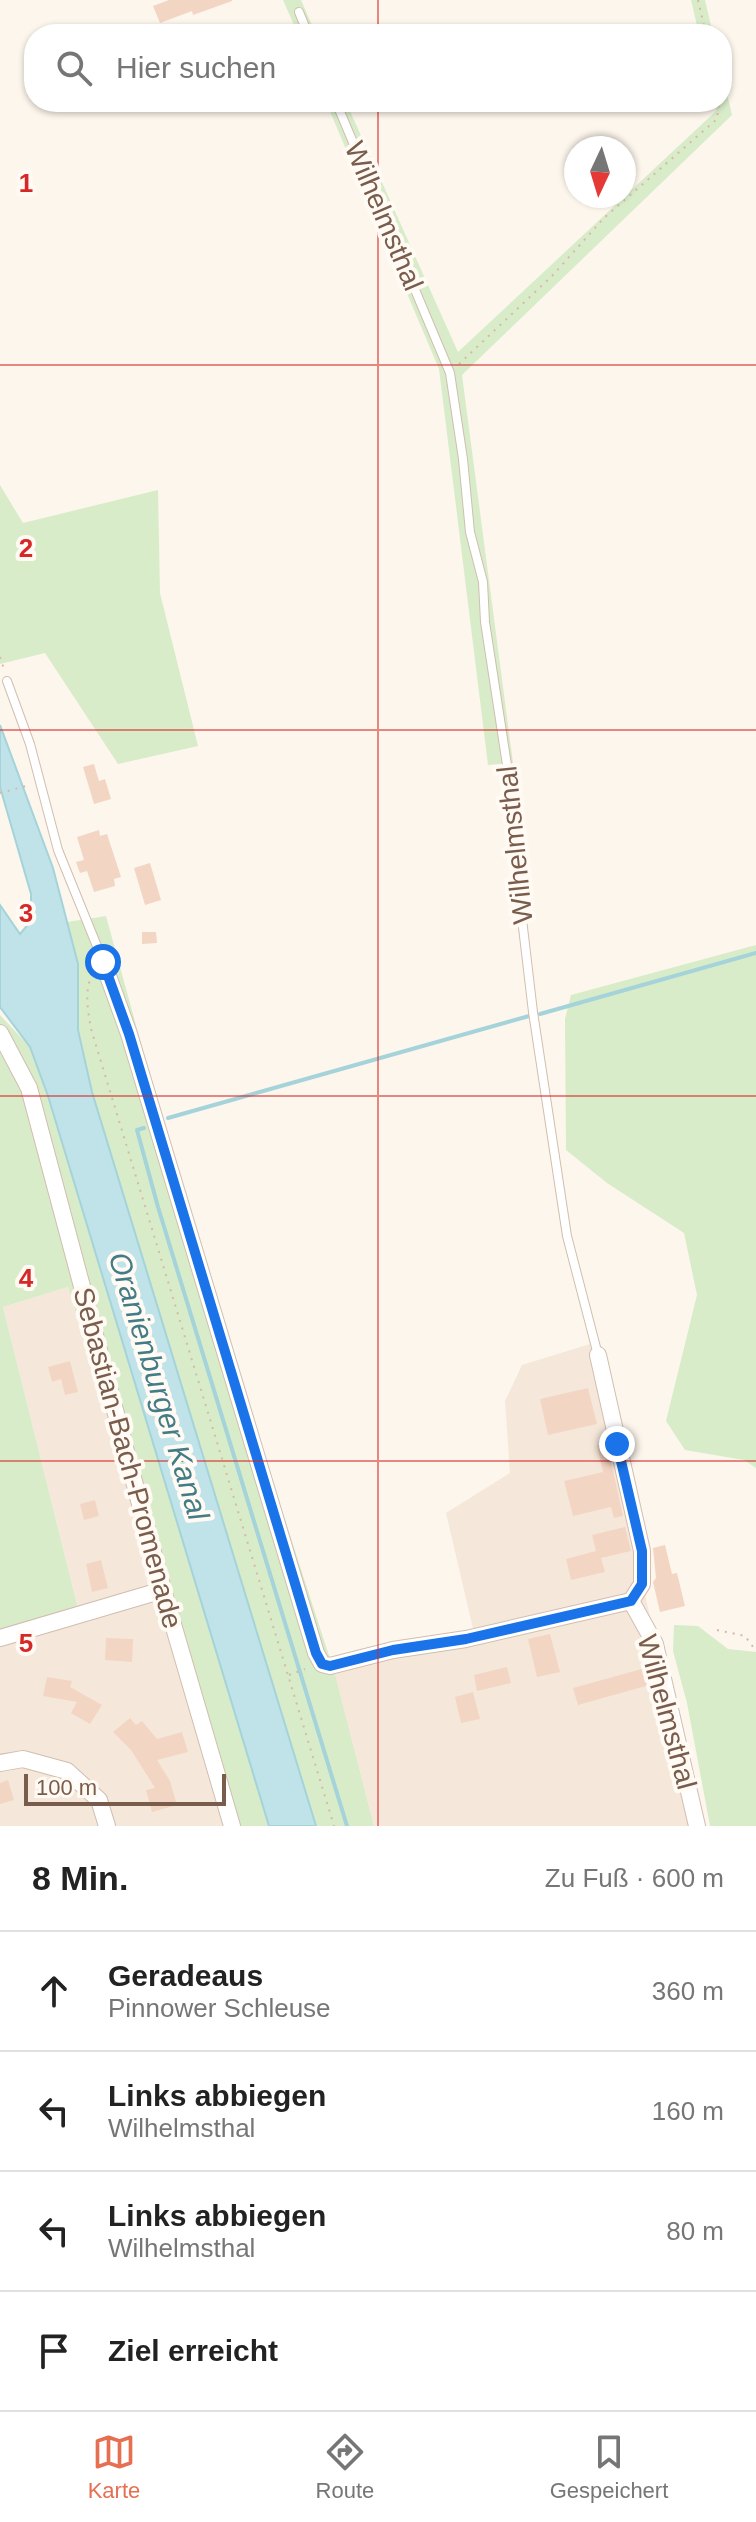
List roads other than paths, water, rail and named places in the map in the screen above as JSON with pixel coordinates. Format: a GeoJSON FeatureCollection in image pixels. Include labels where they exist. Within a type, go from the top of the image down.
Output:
{"type":"FeatureCollection","features":[{"type":"Feature","properties":{"kind":"street","name":"Wilhelmsthal"},"geometry":{"type":"LineString","coordinates":[[103,962],[129,1034],[322,1664],[330,1666],[393,1650],[466,1639],[631,1601],[642,1584],[642,1551],[598,1355]]}},
{"type":"Feature","properties":{"kind":"street","name":"Sebastian-Bach-Promenade"},"geometry":{"type":"LineString","coordinates":[[0,1033],[29,1088],[163,1590],[232,1826]]}},
{"type":"Feature","properties":{"kind":"street"},"geometry":{"type":"LineString","coordinates":[[0,1638],[163,1590]]}},
{"type":"Feature","properties":{"kind":"street","name":"Wilhelmsthal"},"geometry":{"type":"LineString","coordinates":[[631,1601],[655,1644],[697,1826]]}},
{"type":"Feature","properties":{"kind":"street"},"geometry":{"type":"LineString","coordinates":[[0,1763],[23,1759],[67,1771],[99,1800],[107,1826]]}},
{"type":"Feature","properties":{"kind":"lane"},"geometry":{"type":"LineString","coordinates":[[299,12],[304,24]]}},
{"type":"Feature","properties":{"kind":"lane","name":"Wilhelmsthal"},"geometry":{"type":"LineString","coordinates":[[340,112],[450,373],[470,532],[483,582],[485,622],[517,830],[522,919],[533,1012],[567,1236],[598,1355]]}},
{"type":"Feature","properties":{"kind":"lane"},"geometry":{"type":"LineString","coordinates":[[7,681],[30,744],[58,850],[103,962]]}},
{"type":"Feature","properties":{"kind":"water","name":"Oranienburger Kanal"},"geometry":{"type":"Polygon","coordinates":[[[0,725],[53,868],[78,964],[78,1030],[92,1092],[316,1826],[269,1826],[48,1096],[30,1047],[0,1007],[0,905],[20,934],[31,921],[31,894],[0,787],[0,725]]]}},
{"type":"Feature","properties":{"kind":"waterway"},"geometry":{"type":"LineString","coordinates":[[540,1014],[756,953]]}},
{"type":"Feature","properties":{"kind":"waterway"},"geometry":{"type":"LineString","coordinates":[[168,1118],[529,1016]]}},
{"type":"Feature","properties":{"kind":"waterway"},"geometry":{"type":"LineString","coordinates":[[144,1128],[137,1130],[158,1207],[347,1826]]}}]}
